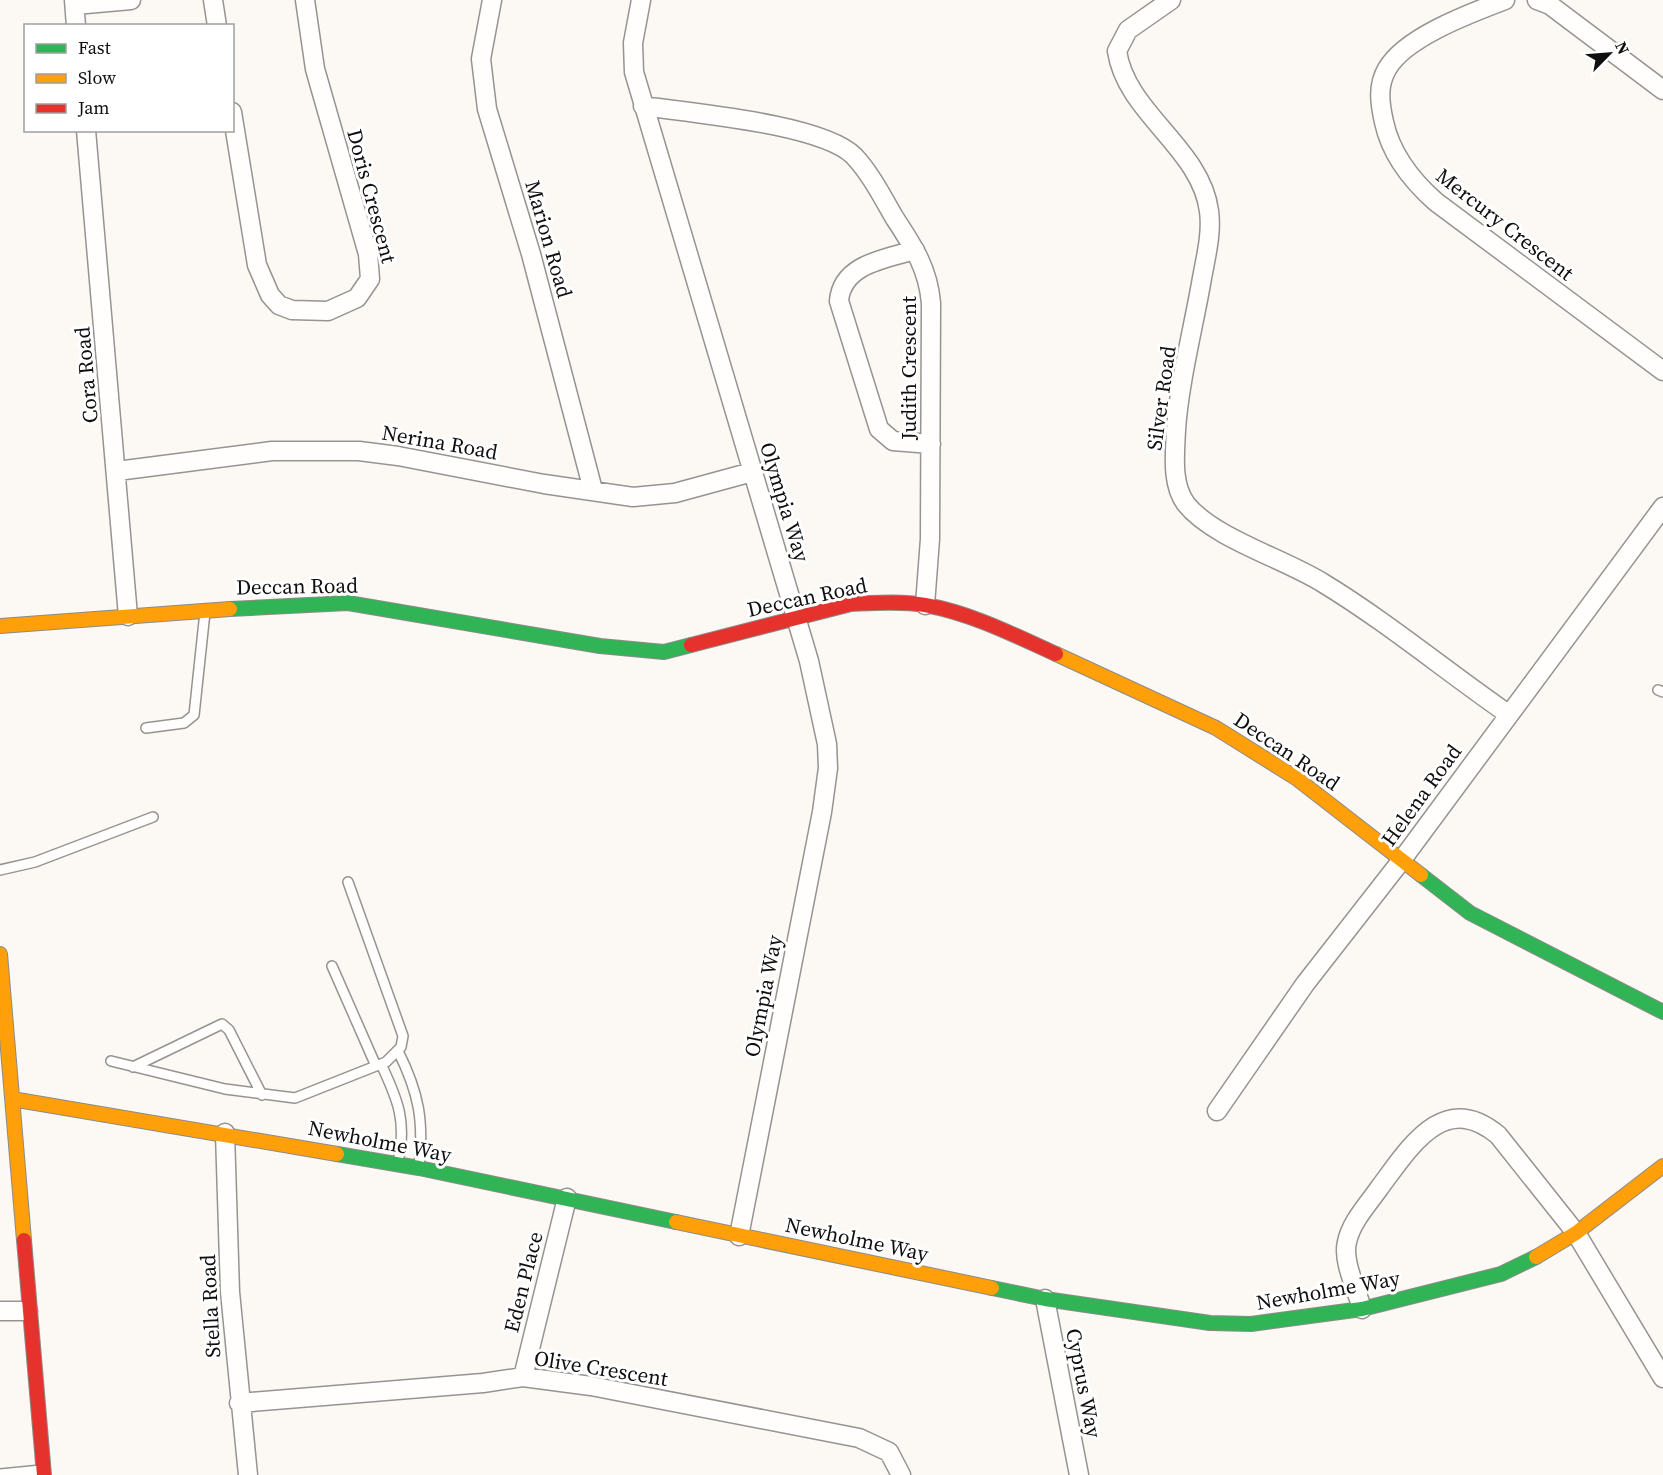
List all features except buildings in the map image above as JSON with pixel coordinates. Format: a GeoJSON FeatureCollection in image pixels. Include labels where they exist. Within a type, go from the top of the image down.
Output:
{"type":"FeatureCollection","features":[{"type":"Feature","properties":{"kind":"street"},"geometry":{"type":"LineString","coordinates":[[76,24],[74,3],[131,0]]}},
{"type":"Feature","properties":{"kind":"street"},"geometry":{"type":"LineString","coordinates":[[213,0],[217,24]]}},
{"type":"Feature","properties":{"kind":"street","name":"Doris Crescent"},"geometry":{"type":"LineString","coordinates":[[234,124],[258,264],[270,295],[279,305],[311,312],[328,311],[357,298],[370,279],[368,254],[315,69],[305,0]]}},
{"type":"Feature","properties":{"kind":"street","name":"Marion Road"},"geometry":{"type":"LineString","coordinates":[[492,0],[481,59],[487,109],[531,254],[594,489]]}},
{"type":"Feature","properties":{"kind":"street","name":"Olympia Way"},"geometry":{"type":"LineString","coordinates":[[641,0],[636,20],[633,57],[643,106],[820,702],[828,768],[822,812],[740,1236]]}},
{"type":"Feature","properties":{"kind":"street","name":"Silver Road"},"geometry":{"type":"LineString","coordinates":[[1171,0],[1128,30],[1117,51],[1127,80],[1187,162],[1199,182],[1208,207],[1208,248],[1176,426],[1175,475],[1185,502],[1197,516],[1221,532],[1322,582],[1508,714]]}},
{"type":"Feature","properties":{"kind":"street","name":"Mercury Crescent"},"geometry":{"type":"LineString","coordinates":[[1505,0],[1444,26],[1407,48],[1393,60],[1381,84],[1379,100],[1394,150],[1404,169],[1436,202],[1663,371]]}},
{"type":"Feature","properties":{"kind":"street"},"geometry":{"type":"LineString","coordinates":[[1537,0],[1550,5],[1663,90]]}},
{"type":"Feature","properties":{"kind":"street","name":"Judith Crescent"},"geometry":{"type":"LineString","coordinates":[[643,106],[797,130],[830,140],[853,155],[869,176],[915,250],[929,279],[931,303],[931,444],[925,605]]}},
{"type":"Feature","properties":{"kind":"street","name":"Cora Road"},"geometry":{"type":"LineString","coordinates":[[86,132],[128,616]]}},
{"type":"Feature","properties":{"kind":"street"},"geometry":{"type":"LineString","coordinates":[[915,250],[872,263],[849,276],[840,290],[839,302],[879,429],[893,441],[931,444]]}},
{"type":"Feature","properties":{"kind":"street","name":"Nerina Road"},"geometry":{"type":"LineString","coordinates":[[117,471],[272,451],[349,450],[399,456],[544,484],[594,489],[617,495],[650,496],[675,493],[752,472]]}},
{"type":"Feature","properties":{"kind":"street","name":"Helena Road"},"geometry":{"type":"LineString","coordinates":[[1218,1111],[1305,984],[1401,861],[1663,507]]}},
{"type":"Feature","properties":{"kind":"street","name":"Deccan Road"},"geometry":{"type":"LineString","coordinates":[[0,626],[206,609],[348,603],[600,646],[664,652],[851,604],[925,605],[990,624],[1168,704],[1254,749],[1296,778],[1470,913],[1663,1012]]}},
{"type":"Feature","properties":{"kind":"street"},"geometry":{"type":"LineString","coordinates":[[0,954],[43,1472]]}},
{"type":"Feature","properties":{"kind":"street","name":"Newholme Way"},"geometry":{"type":"LineString","coordinates":[[12,1099],[225,1133],[419,1168],[1045,1299],[1210,1323],[1251,1324],[1362,1309],[1501,1274],[1531,1260],[1576,1233],[1663,1166]]}},
{"type":"Feature","properties":{"kind":"street"},"geometry":{"type":"LineString","coordinates":[[1362,1309],[1346,1252],[1351,1231],[1410,1147],[1426,1130],[1442,1123],[1465,1118],[1488,1127],[1498,1136],[1576,1233],[1663,1378]]}},
{"type":"Feature","properties":{"kind":"street","name":"Stella Road"},"geometry":{"type":"LineString","coordinates":[[225,1133],[230,1292],[239,1402],[248,1475]]}},
{"type":"Feature","properties":{"kind":"street","name":"Eden Place"},"geometry":{"type":"LineString","coordinates":[[523,1377],[567,1198]]}},
{"type":"Feature","properties":{"kind":"street","name":"Cyprus Way"},"geometry":{"type":"LineString","coordinates":[[1045,1299],[1079,1475]]}},
{"type":"Feature","properties":{"kind":"street"},"geometry":{"type":"LineString","coordinates":[[0,1311],[28,1311]]}},
{"type":"Feature","properties":{"kind":"street","name":"Olive Crescent"},"geometry":{"type":"LineString","coordinates":[[239,1402],[483,1383],[523,1377],[591,1386],[859,1438],[889,1452],[901,1475]]}},
{"type":"Feature","properties":{"kind":"lane"},"geometry":{"type":"LineString","coordinates":[[146,728],[184,723],[194,715],[206,609]]}},
{"type":"Feature","properties":{"kind":"lane"},"geometry":{"type":"LineString","coordinates":[[0,870],[35,862],[153,818]]}},
{"type":"Feature","properties":{"kind":"lane"},"geometry":{"type":"LineString","coordinates":[[111,1061],[262,1095],[295,1098],[378,1065],[398,1051],[403,1036],[348,882]]}},
{"type":"Feature","properties":{"kind":"lane"},"geometry":{"type":"LineString","coordinates":[[332,966],[378,1065],[399,1102],[401,1148],[397,1164]]}},
{"type":"Feature","properties":{"kind":"lane"},"geometry":{"type":"LineString","coordinates":[[134,1066],[222,1024],[229,1030],[262,1095]]}},
{"type":"Feature","properties":{"kind":"lane"},"geometry":{"type":"LineString","coordinates":[[398,1051],[417,1094],[421,1121],[419,1168]]}},
{"type":"Feature","properties":{"kind":"lane"},"geometry":{"type":"LineString","coordinates":[[0,1474],[43,1472]]}},
{"type":"Feature","properties":{"kind":"traffic: fast"},"geometry":{"type":"LineString","coordinates":[[230,609],[348,603],[600,646],[664,652],[691,645]]}},
{"type":"Feature","properties":{"kind":"traffic: fast"},"geometry":{"type":"LineString","coordinates":[[1421,875],[1470,913],[1663,1012]]}},
{"type":"Feature","properties":{"kind":"traffic: fast"},"geometry":{"type":"LineString","coordinates":[[337,1154],[419,1168],[676,1222]]}},
{"type":"Feature","properties":{"kind":"traffic: fast"},"geometry":{"type":"LineString","coordinates":[[992,1288],[1045,1299],[1210,1323],[1251,1324],[1362,1309],[1501,1274],[1536,1257]]}},
{"type":"Feature","properties":{"kind":"traffic: slow"},"geometry":{"type":"LineString","coordinates":[[0,626],[230,609]]}},
{"type":"Feature","properties":{"kind":"traffic: slow"},"geometry":{"type":"LineString","coordinates":[[1056,654],[1216,728],[1296,778],[1421,875]]}},
{"type":"Feature","properties":{"kind":"traffic: slow"},"geometry":{"type":"LineString","coordinates":[[0,954],[24,1240]]}},
{"type":"Feature","properties":{"kind":"traffic: slow"},"geometry":{"type":"LineString","coordinates":[[12,1099],[337,1154]]}},
{"type":"Feature","properties":{"kind":"traffic: slow"},"geometry":{"type":"LineString","coordinates":[[1536,1257],[1576,1233],[1663,1166]]}},
{"type":"Feature","properties":{"kind":"traffic: slow"},"geometry":{"type":"LineString","coordinates":[[676,1222],[992,1288]]}},
{"type":"Feature","properties":{"kind":"traffic: jam"},"geometry":{"type":"LineString","coordinates":[[691,645],[851,604],[898,603],[925,605],[959,613],[1056,654]]}},
{"type":"Feature","properties":{"kind":"traffic: jam"},"geometry":{"type":"LineString","coordinates":[[24,1240],[44,1475]]}}]}
